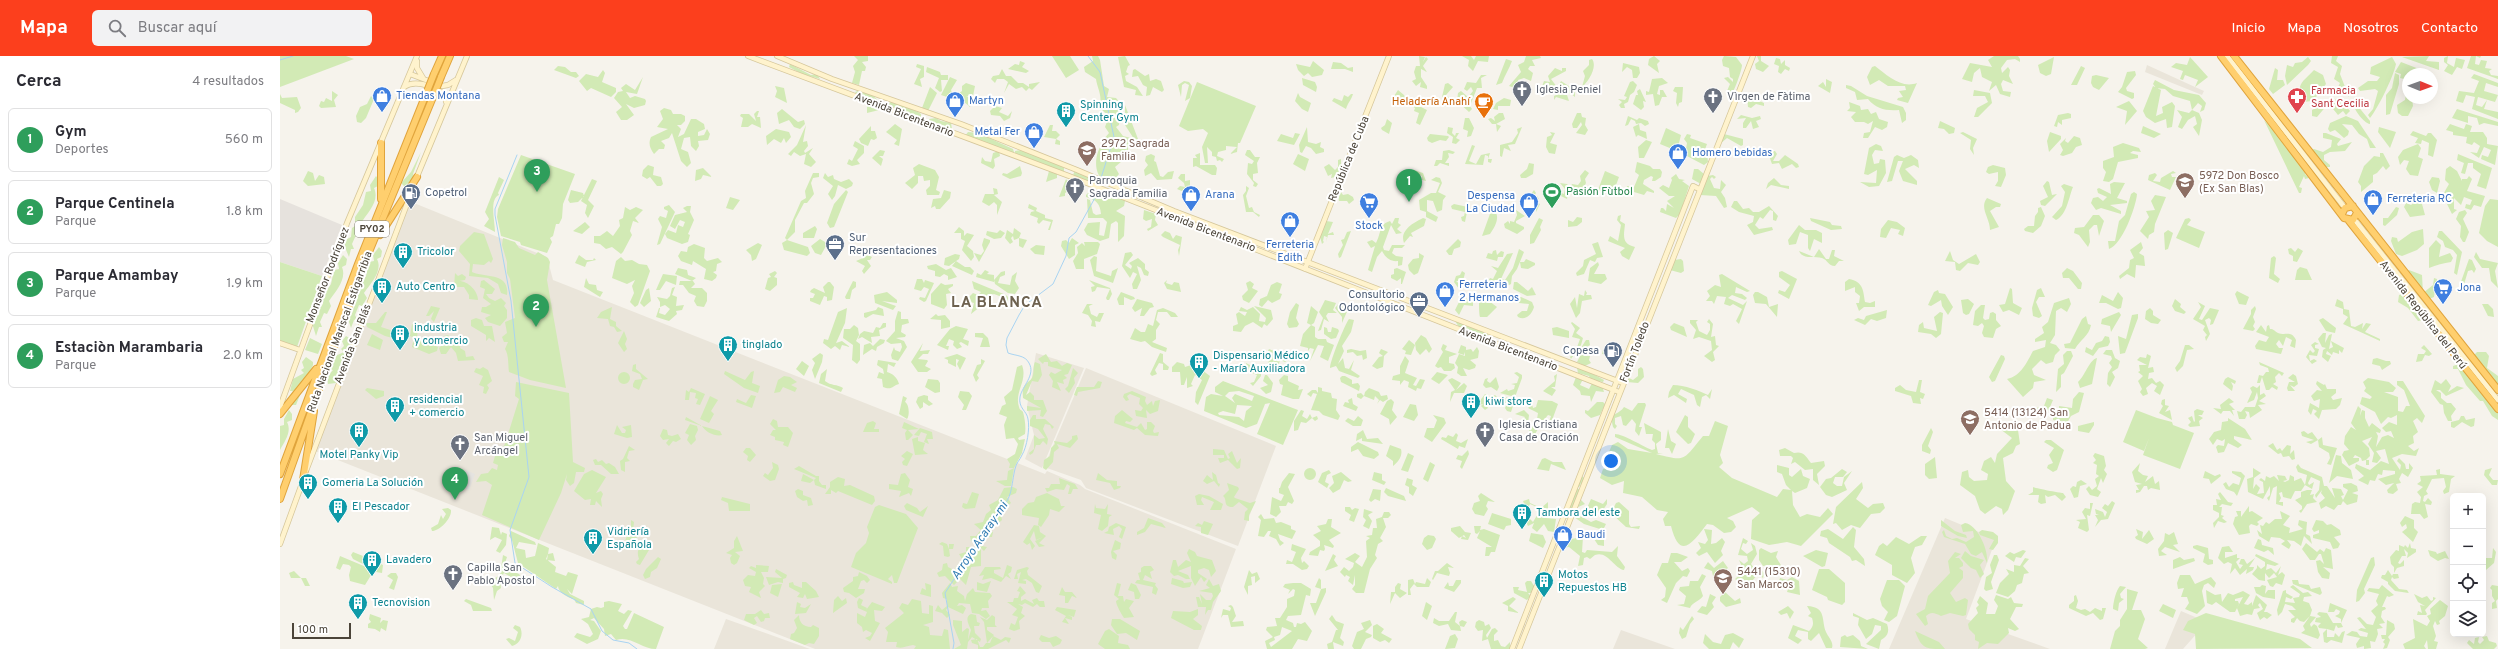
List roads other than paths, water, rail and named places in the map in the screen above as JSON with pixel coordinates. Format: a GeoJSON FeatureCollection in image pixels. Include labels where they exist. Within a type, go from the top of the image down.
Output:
{"type":"FeatureCollection","features":[{"type":"Feature","properties":{"kind":"highway","name":"Ruta Nacional Mariscal Estigarribia"},"geometry":{"type":"LineString","coordinates":[[280,474],[380,207],[442,56]]}},
{"type":"Feature","properties":{"kind":"highway","name":"Ruta Nacional Mariscal Estigarribia"},"geometry":{"type":"LineString","coordinates":[[280,499],[366,259],[450,56]]}},
{"type":"Feature","properties":{"kind":"highway"},"geometry":{"type":"LineString","coordinates":[[2221,56],[2342,214],[2354,217],[2352,206],[2234,56]]}},
{"type":"Feature","properties":{"kind":"highway"},"geometry":{"type":"LineString","coordinates":[[380,207],[381,143]]}},
{"type":"Feature","properties":{"kind":"highway"},"geometry":{"type":"LineString","coordinates":[[366,259],[417,177]]}},
{"type":"Feature","properties":{"kind":"highway"},"geometry":{"type":"LineString","coordinates":[[2342,214],[2345,208],[2352,206]]}},
{"type":"Feature","properties":{"kind":"highway","name":"Avenida República del Perú"},"geometry":{"type":"LineString","coordinates":[[2354,217],[2498,390]]}},
{"type":"Feature","properties":{"kind":"highway","name":"Avenida República del Perú"},"geometry":{"type":"LineString","coordinates":[[2354,217],[2498,410]]}},
{"type":"Feature","properties":{"kind":"highway"},"geometry":{"type":"LineString","coordinates":[[280,414],[320,365]]}},
{"type":"Feature","properties":{"kind":"highway"},"geometry":{"type":"LineString","coordinates":[[303,480],[317,395]]}},
{"type":"Feature","properties":{"kind":"street","name":"Avenida San Blás"},"geometry":{"type":"LineString","coordinates":[[280,544],[417,177],[467,56]]}},
{"type":"Feature","properties":{"kind":"street","name":"Avenida Bicentenario"},"geometry":{"type":"LineString","coordinates":[[748,56],[1069,176],[1619,392]]}},
{"type":"Feature","properties":{"kind":"street","name":"Avenida Bicentenario"},"geometry":{"type":"LineString","coordinates":[[777,56],[832,79],[961,124],[1077,170],[1174,211],[1308,261],[1623,383]]}},
{"type":"Feature","properties":{"kind":"street","name":"República de Cuba"},"geometry":{"type":"LineString","coordinates":[[1305,269],[1389,56]]}},
{"type":"Feature","properties":{"kind":"street","name":"Fortín Toledo"},"geometry":{"type":"LineString","coordinates":[[1519,649],[1752,56]]}},
{"type":"Feature","properties":{"kind":"street"},"geometry":{"type":"LineString","coordinates":[[2227,56],[2345,208]]}},
{"type":"Feature","properties":{"kind":"street"},"geometry":{"type":"LineString","coordinates":[[417,57],[417,68],[423,78]]}},
{"type":"Feature","properties":{"kind":"street","name":"Monseñor Rodríguez"},"geometry":{"type":"LineString","coordinates":[[280,407],[348,223],[417,57]]}},
{"type":"Feature","properties":{"kind":"street"},"geometry":{"type":"LineString","coordinates":[[410,74],[442,86],[448,85],[457,79]]}},
{"type":"Feature","properties":{"kind":"street"},"geometry":{"type":"LineString","coordinates":[[404,87],[416,82],[445,94],[447,99],[443,113]]}},
{"type":"Feature","properties":{"kind":"street","name":"Fortín Toledo"},"geometry":{"type":"LineString","coordinates":[[1512,649],[1612,389],[1693,186],[1699,189]]}},
{"type":"Feature","properties":{"kind":"street"},"geometry":{"type":"LineString","coordinates":[[2354,217],[2498,400]]}},
{"type":"Feature","properties":{"kind":"street"},"geometry":{"type":"LineString","coordinates":[[280,343],[300,350]]}},
{"type":"Feature","properties":{"kind":"waterway"},"geometry":{"type":"LineString","coordinates":[[280,60],[293,56]]}},
{"type":"Feature","properties":{"kind":"waterway","name":"Arroyo Acaray-mi"},"geometry":{"type":"LineString","coordinates":[[1088,56],[1100,72],[1114,137],[1101,178]]}},
{"type":"Feature","properties":{"kind":"waterway"},"geometry":{"type":"LineString","coordinates":[[517,155],[495,209],[511,301],[529,477],[510,530],[515,563],[552,587],[591,609],[602,631],[613,640],[629,643],[637,649]]}},
{"type":"Feature","properties":{"kind":"waterway","name":"Arroyo Acaray-mi"},"geometry":{"type":"LineString","coordinates":[[953,649],[954,643],[945,593],[999,510],[1007,501],[1011,491],[1016,467],[1024,452],[1028,437],[1028,419],[1021,407],[1020,397],[1030,376],[1031,367],[1025,358],[1008,353],[1006,345],[1007,338],[1025,305],[1053,284],[1066,256],[1069,238],[1076,232],[1096,196]]}},
{"type":"Feature","properties":{"kind":"place","name":"Iglesia Peniel"},"geometry":{"type":"Point","coordinates":[1522,107]}},
{"type":"Feature","properties":{"kind":"place","name":"Tiendas Montana"},"geometry":{"type":"Point","coordinates":[382,113]}},
{"type":"Feature","properties":{"kind":"place","name":"Vìrgen de Fàtima"},"geometry":{"type":"Point","coordinates":[1713,114]}},
{"type":"Feature","properties":{"kind":"place","name":"Farmacia Sant Cecilia"},"geometry":{"type":"Point","coordinates":[2297,114]}},
{"type":"Feature","properties":{"kind":"place","name":"Martyn"},"geometry":{"type":"Point","coordinates":[955,118]}},
{"type":"Feature","properties":{"kind":"place","name":"Heladería Anahí"},"geometry":{"type":"Point","coordinates":[1484,119]}},
{"type":"Feature","properties":{"kind":"place","name":"Spinning Center Gym"},"geometry":{"type":"Point","coordinates":[1066,128]}},
{"type":"Feature","properties":{"kind":"place","name":"Metal Fer"},"geometry":{"type":"Point","coordinates":[1034,149]}},
{"type":"Feature","properties":{"kind":"place","name":"2972 Sagrada Familia"},"geometry":{"type":"Point","coordinates":[1087,167]}},
{"type":"Feature","properties":{"kind":"place","name":"Homero bebidas"},"geometry":{"type":"Point","coordinates":[1678,170]}},
{"type":"Feature","properties":{"kind":"place","name":"Parque Amambay"},"geometry":{"type":"Point","coordinates":[537,192]}},
{"type":"Feature","properties":{"kind":"place","name":"5972 Don Bosco (Ex San Blas)"},"geometry":{"type":"Point","coordinates":[2185,199]}},
{"type":"Feature","properties":{"kind":"place","name":"Gym"},"geometry":{"type":"Point","coordinates":[1409,202]}},
{"type":"Feature","properties":{"kind":"place","name":"Parroquia Sagrada Familia"},"geometry":{"type":"Point","coordinates":[1075,204]}},
{"type":"Feature","properties":{"kind":"place","name":"Pasión Fùtbol"},"geometry":{"type":"Point","coordinates":[1552,209]}},
{"type":"Feature","properties":{"kind":"place","name":"Copetrol"},"geometry":{"type":"Point","coordinates":[411,210]}},
{"type":"Feature","properties":{"kind":"place","name":"Arana"},"geometry":{"type":"Point","coordinates":[1191,212]}},
{"type":"Feature","properties":{"kind":"place","name":"Ferreteria RC"},"geometry":{"type":"Point","coordinates":[2373,216]}},
{"type":"Feature","properties":{"kind":"place","name":"Stock"},"geometry":{"type":"Point","coordinates":[1369,219]}},
{"type":"Feature","properties":{"kind":"place","name":"Despensa La Ciudad"},"geometry":{"type":"Point","coordinates":[1529,219]}},
{"type":"Feature","properties":{"kind":"place","name":"Ferreteria Edith"},"geometry":{"type":"Point","coordinates":[1290,238]}},
{"type":"Feature","properties":{"kind":"place","name":"Sur Representaciones"},"geometry":{"type":"Point","coordinates":[835,261]}},
{"type":"Feature","properties":{"kind":"place","name":"Tricolor"},"geometry":{"type":"Point","coordinates":[403,269]}},
{"type":"Feature","properties":{"kind":"place","name":"Auto Centro"},"geometry":{"type":"Point","coordinates":[382,304]}},
{"type":"Feature","properties":{"kind":"place","name":"Jona"},"geometry":{"type":"Point","coordinates":[2443,305]}},
{"type":"Feature","properties":{"kind":"place","name":"Ferreteria 2 Hermanos"},"geometry":{"type":"Point","coordinates":[1445,308]}},
{"type":"Feature","properties":{"kind":"place","name":"Consultorio Odontológico"},"geometry":{"type":"Point","coordinates":[1419,318]}},
{"type":"Feature","properties":{"kind":"place","name":"Parque Centinela"},"geometry":{"type":"Point","coordinates":[536,327]}},
{"type":"Feature","properties":{"kind":"place","name":"industria y comercio"},"geometry":{"type":"Point","coordinates":[400,351]}},
{"type":"Feature","properties":{"kind":"place","name":"tinglado"},"geometry":{"type":"Point","coordinates":[728,362]}},
{"type":"Feature","properties":{"kind":"place","name":"Copesa"},"geometry":{"type":"Point","coordinates":[1613,368]}},
{"type":"Feature","properties":{"kind":"place","name":"Dispensario Médico - María Auxiliadora"},"geometry":{"type":"Point","coordinates":[1199,379]}},
{"type":"Feature","properties":{"kind":"place","name":"kiwi store"},"geometry":{"type":"Point","coordinates":[1471,419]}},
{"type":"Feature","properties":{"kind":"place","name":"residencial + comercio"},"geometry":{"type":"Point","coordinates":[395,423]}},
{"type":"Feature","properties":{"kind":"place","name":"5414 (13124) San Antonio de Padua"},"geometry":{"type":"Point","coordinates":[1970,436]}},
{"type":"Feature","properties":{"kind":"place","name":"Motel Panky Vip"},"geometry":{"type":"Point","coordinates":[359,448]}},
{"type":"Feature","properties":{"kind":"place","name":"Iglesia Cristiana Casa de Oración"},"geometry":{"type":"Point","coordinates":[1485,448]}},
{"type":"Feature","properties":{"kind":"place","name":"San Miguel Arcángel"},"geometry":{"type":"Point","coordinates":[460,461]}},
{"type":"Feature","properties":{"kind":"place","name":"Gomeria La Solución"},"geometry":{"type":"Point","coordinates":[308,500]}},
{"type":"Feature","properties":{"kind":"place","name":"Estaciòn Marambaria"},"geometry":{"type":"Point","coordinates":[455,500]}},
{"type":"Feature","properties":{"kind":"place","name":"El Pescador"},"geometry":{"type":"Point","coordinates":[338,524]}},
{"type":"Feature","properties":{"kind":"place","name":"Tambora del este"},"geometry":{"type":"Point","coordinates":[1522,530]}},
{"type":"Feature","properties":{"kind":"place","name":"Baudi"},"geometry":{"type":"Point","coordinates":[1563,552]}},
{"type":"Feature","properties":{"kind":"place","name":"Vidriería Española"},"geometry":{"type":"Point","coordinates":[593,555]}},
{"type":"Feature","properties":{"kind":"place","name":"Lavadero"},"geometry":{"type":"Point","coordinates":[372,577]}},
{"type":"Feature","properties":{"kind":"place","name":"Capilla San Pablo Apostol"},"geometry":{"type":"Point","coordinates":[453,591]}},
{"type":"Feature","properties":{"kind":"place","name":"5441 (15310) San Marcos"},"geometry":{"type":"Point","coordinates":[1723,595]}},
{"type":"Feature","properties":{"kind":"place","name":"Motos Repuestos HB"},"geometry":{"type":"Point","coordinates":[1544,598]}},
{"type":"Feature","properties":{"kind":"place","name":"Tecnovision"},"geometry":{"type":"Point","coordinates":[358,620]}},
{"type":"Feature","properties":{"kind":"district","name":"LA BLANCA"},"geometry":{"type":"Point","coordinates":[997,303]}}]}
